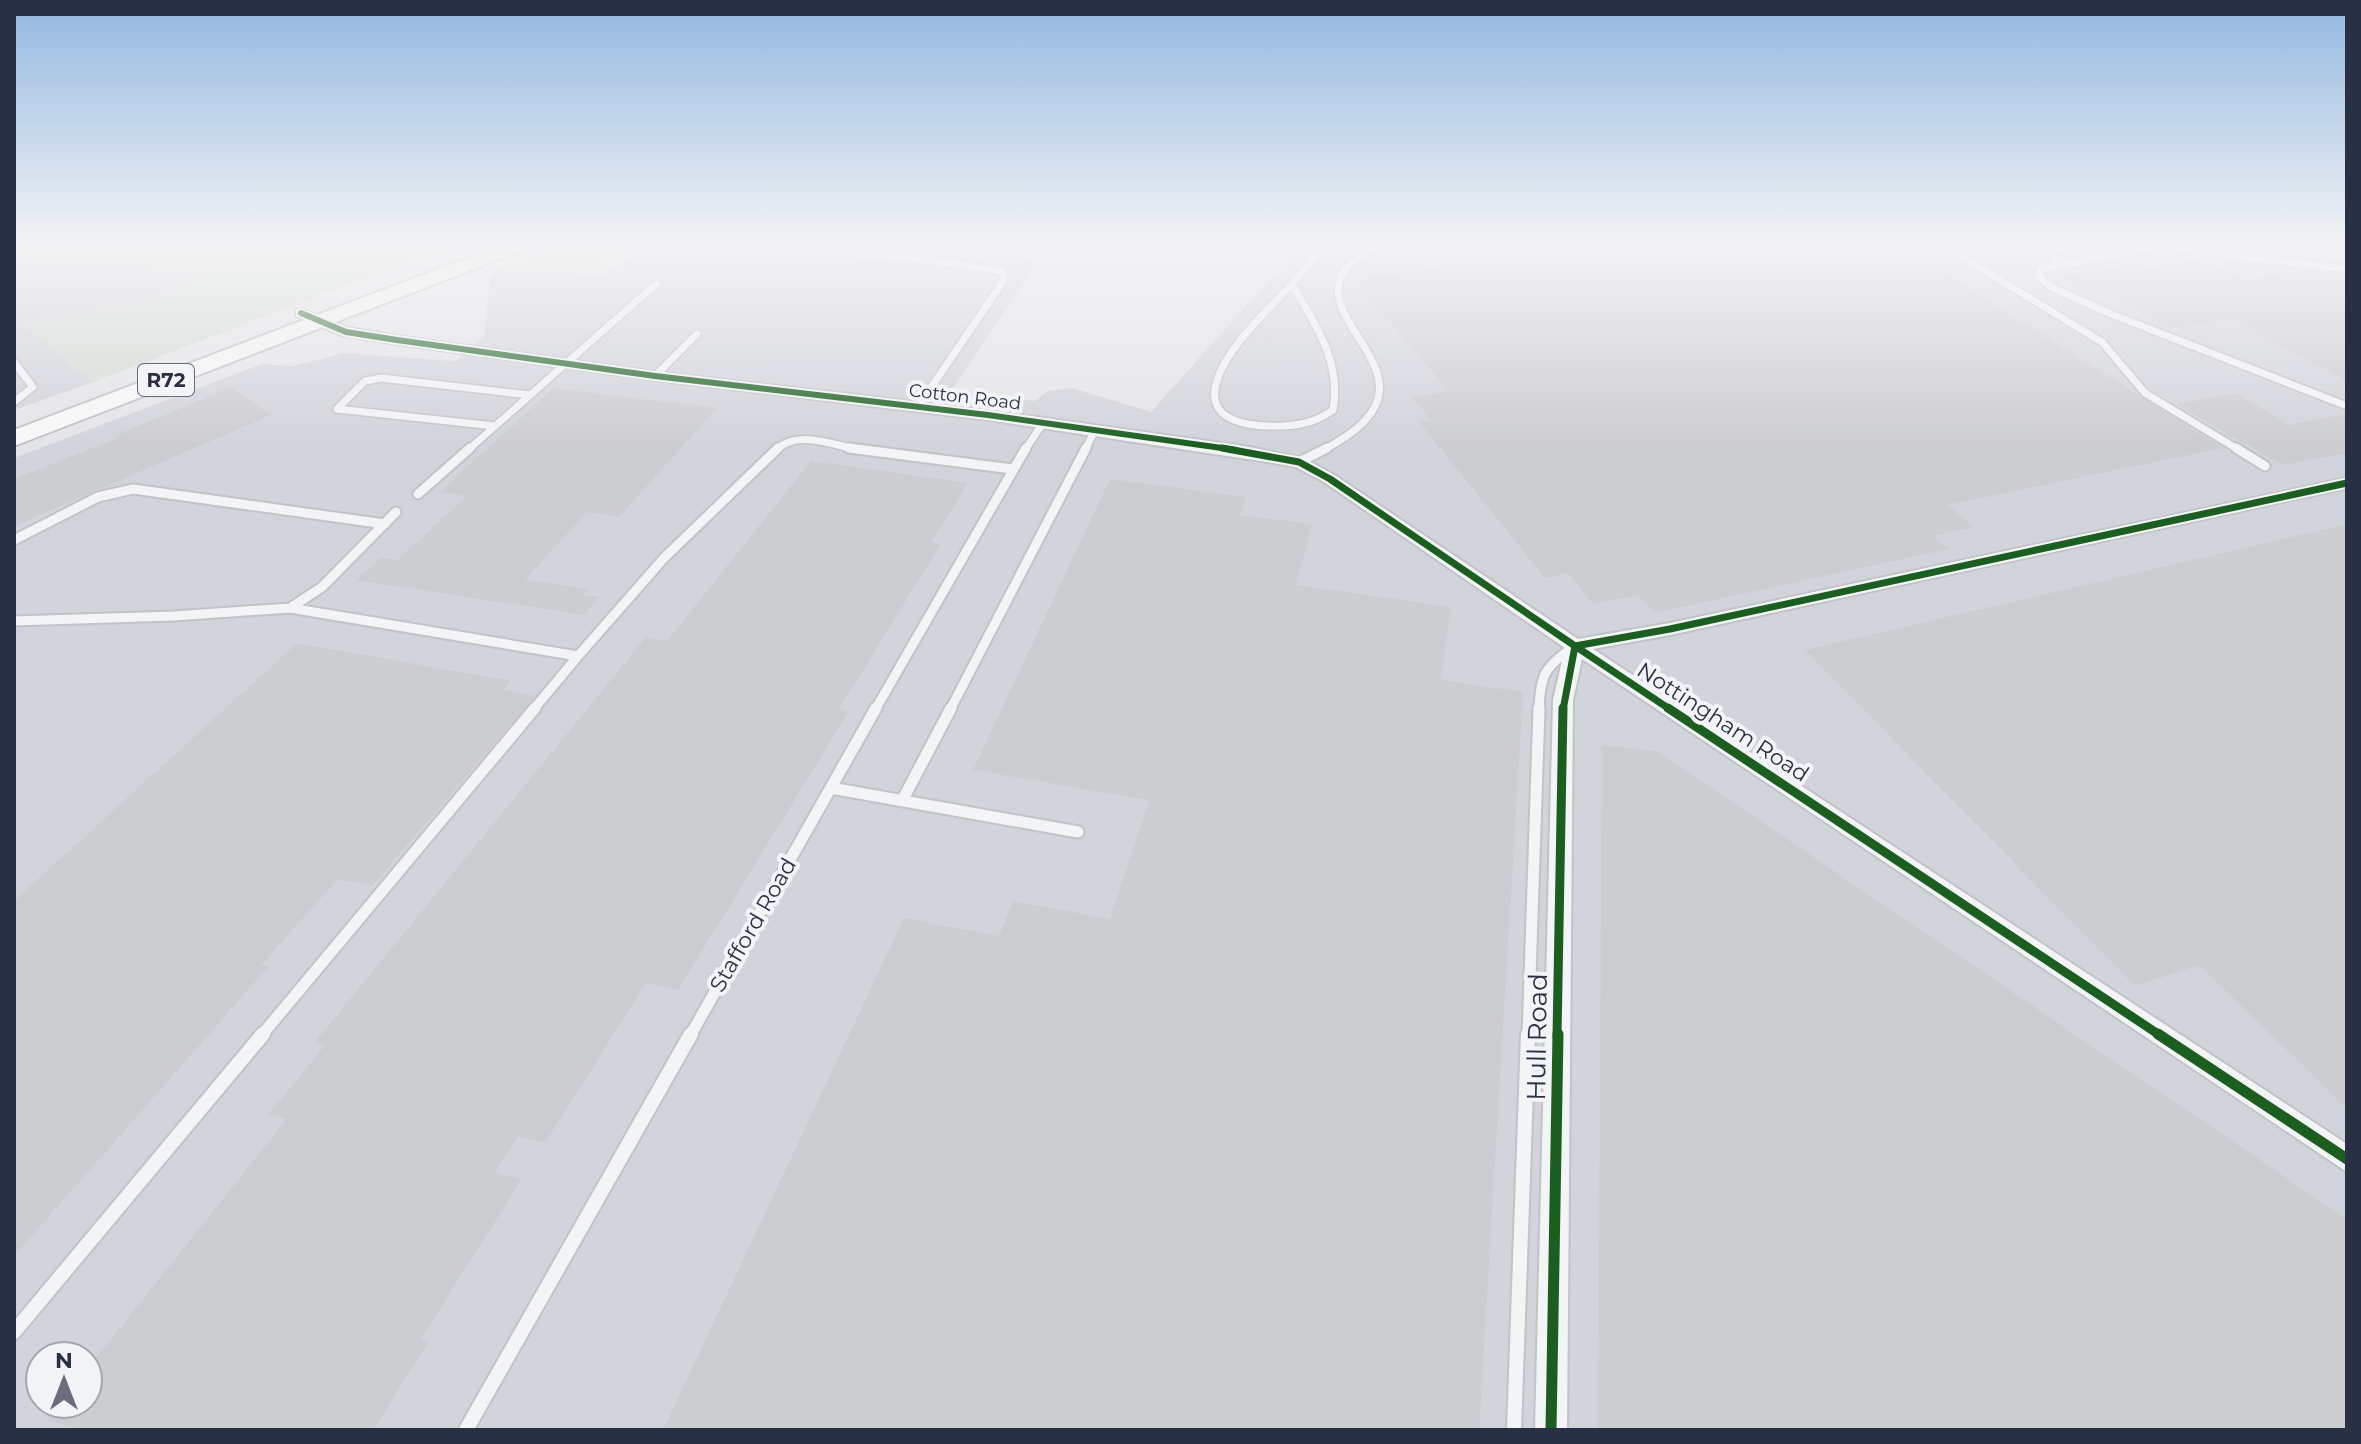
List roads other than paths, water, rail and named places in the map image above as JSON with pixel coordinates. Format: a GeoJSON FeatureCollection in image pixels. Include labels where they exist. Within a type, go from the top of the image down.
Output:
{"type":"FeatureCollection","features":[{"type":"Feature","properties":{"kind":"main road","name":"R72"},"geometry":{"type":"LineString","coordinates":[[14,439],[328,310]]}},
{"type":"Feature","properties":{"kind":"main road","name":"R72"},"geometry":{"type":"LineString","coordinates":[[14,421],[332,310]]}},
{"type":"Feature","properties":{"kind":"street","name":"Cotton Road"},"geometry":{"type":"LineString","coordinates":[[310,318],[346,332],[385,338],[655,376],[1095,430],[1299,462],[1330,479],[1575,646]]}},
{"type":"Feature","properties":{"kind":"street","name":"Nottingham Road"},"geometry":{"type":"LineString","coordinates":[[1575,646],[1670,629],[2347,483]]}},
{"type":"Feature","properties":{"kind":"street","name":"Nottingham Road"},"geometry":{"type":"LineString","coordinates":[[1575,646],[2347,1159]]}},
{"type":"Feature","properties":{"kind":"street","name":"Hull Road"},"geometry":{"type":"LineString","coordinates":[[1551,1430],[1563,700],[1575,646]]}},
{"type":"Feature","properties":{"kind":"lane"},"geometry":{"type":"LineString","coordinates":[[418,494],[626,310]]}},
{"type":"Feature","properties":{"kind":"lane"},"geometry":{"type":"LineString","coordinates":[[918,407],[983,310]]}},
{"type":"Feature","properties":{"kind":"lane"},"geometry":{"type":"LineString","coordinates":[[1270,310],[1229,359],[1214,392],[1216,403],[1223,413],[1236,421],[1259,427],[1283,427],[1317,420],[1333,410],[1338,395],[1337,377],[1327,345],[1307,310]]}},
{"type":"Feature","properties":{"kind":"lane"},"geometry":{"type":"LineString","coordinates":[[1299,462],[1359,429],[1375,409],[1379,386],[1375,366],[1346,310]]}},
{"type":"Feature","properties":{"kind":"lane"},"geometry":{"type":"LineString","coordinates":[[2050,310],[2102,342],[2145,393],[2265,466]]}},
{"type":"Feature","properties":{"kind":"lane"},"geometry":{"type":"LineString","coordinates":[[2102,310],[2347,406]]}},
{"type":"Feature","properties":{"kind":"lane"},"geometry":{"type":"LineString","coordinates":[[655,376],[697,334]]}},
{"type":"Feature","properties":{"kind":"lane"},"geometry":{"type":"LineString","coordinates":[[14,362],[33,387],[14,402]]}},
{"type":"Feature","properties":{"kind":"lane"},"geometry":{"type":"LineString","coordinates":[[495,426],[337,409],[365,381],[381,378],[530,395]]}},
{"type":"Feature","properties":{"kind":"lane","name":"Stafford Road"},"geometry":{"type":"LineString","coordinates":[[466,1430],[1012,469],[1043,423]]}},
{"type":"Feature","properties":{"kind":"lane"},"geometry":{"type":"LineString","coordinates":[[902,801],[1095,430]]}},
{"type":"Feature","properties":{"kind":"lane"},"geometry":{"type":"LineString","coordinates":[[14,1332],[578,656],[664,558],[784,442],[806,439],[858,450],[1012,469]]}},
{"type":"Feature","properties":{"kind":"lane"},"geometry":{"type":"LineString","coordinates":[[14,540],[98,497],[133,489],[385,524]]}},
{"type":"Feature","properties":{"kind":"lane"},"geometry":{"type":"LineString","coordinates":[[290,608],[322,587],[396,512]]}},
{"type":"Feature","properties":{"kind":"lane"},"geometry":{"type":"LineString","coordinates":[[14,621],[290,608],[578,656]]}},
{"type":"Feature","properties":{"kind":"lane"},"geometry":{"type":"LineString","coordinates":[[1514,1430],[1540,689],[1551,662],[1575,646]]}},
{"type":"Feature","properties":{"kind":"lane"},"geometry":{"type":"LineString","coordinates":[[831,788],[1078,832]]}}]}
